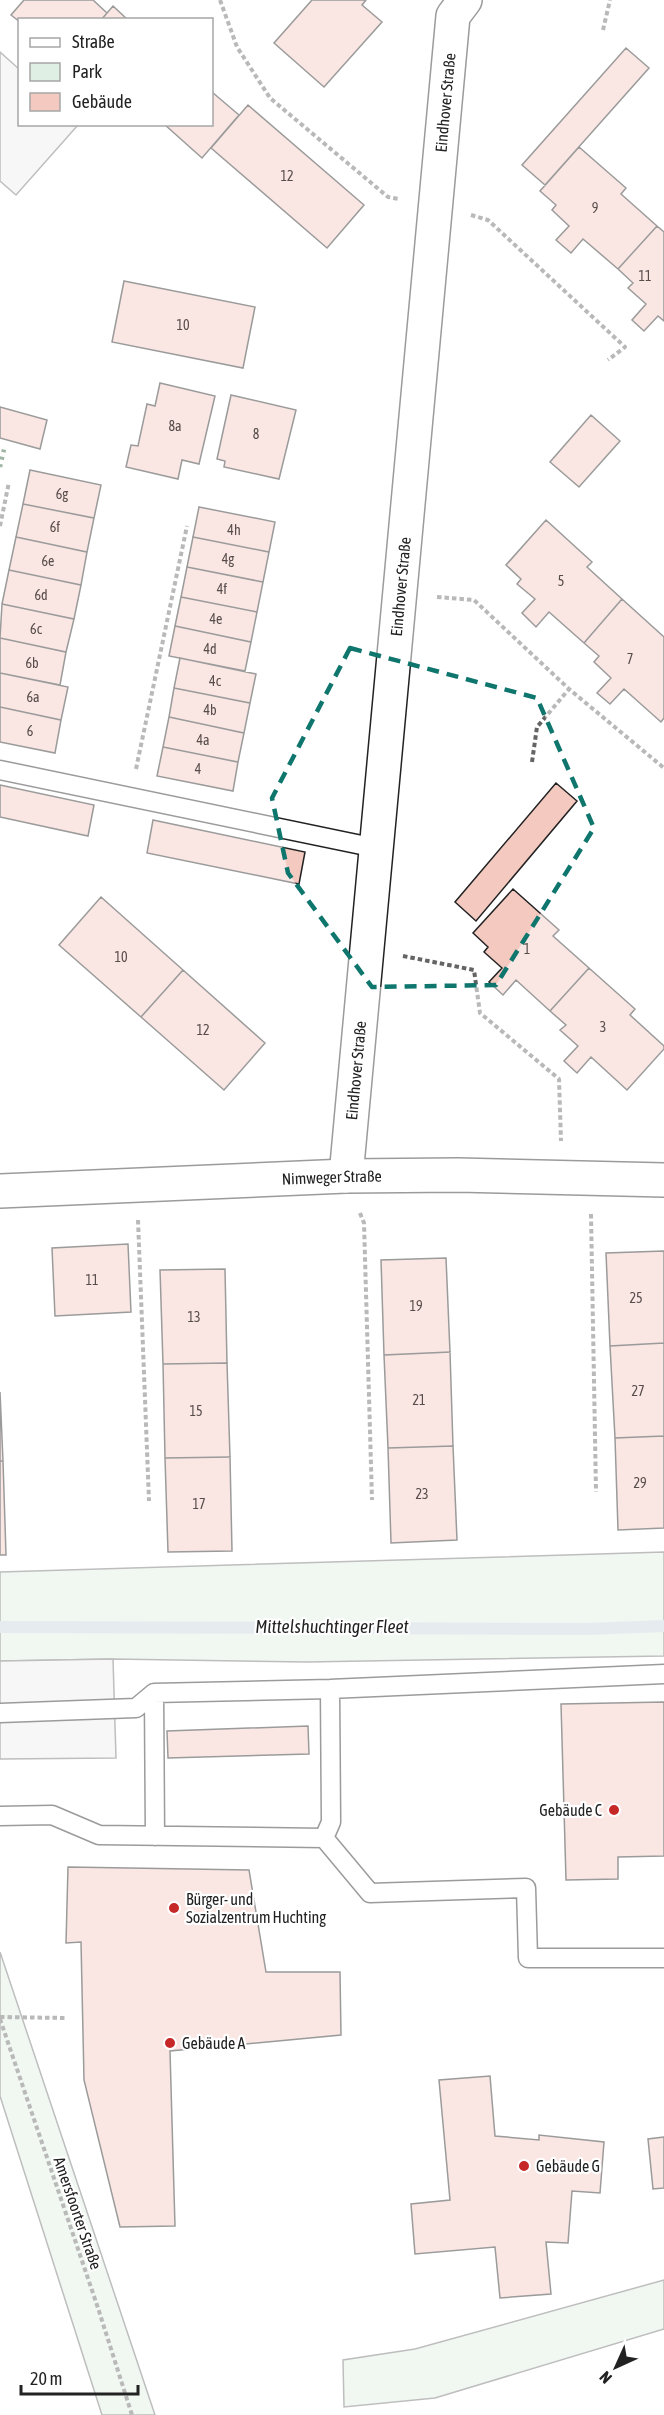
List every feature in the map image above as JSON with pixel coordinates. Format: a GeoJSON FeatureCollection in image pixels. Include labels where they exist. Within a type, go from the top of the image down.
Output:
{"type":"FeatureCollection","features":[{"type":"Feature","properties":{"kind":"street","name":"Eindhover Straße"},"geometry":{"type":"LineString","coordinates":[[346,1176],[453,16],[465,0]]}},
{"type":"Feature","properties":{"kind":"street","name":"Nimweger Straße"},"geometry":{"type":"LineString","coordinates":[[0,1191],[346,1176],[458,1175],[664,1180]]}},
{"type":"Feature","properties":{"kind":"lane"},"geometry":{"type":"LineString","coordinates":[[0,770],[376,848]]}},
{"type":"Feature","properties":{"kind":"lane"},"geometry":{"type":"LineString","coordinates":[[0,1713],[136,1708],[154,1693],[330,1689],[664,1674]]}},
{"type":"Feature","properties":{"kind":"lane"},"geometry":{"type":"LineString","coordinates":[[324,1838],[331,1822],[330,1689]]}},
{"type":"Feature","properties":{"kind":"lane"},"geometry":{"type":"LineString","coordinates":[[154,1693],[155,1836]]}},
{"type":"Feature","properties":{"kind":"lane"},"geometry":{"type":"LineString","coordinates":[[0,1816],[52,1815],[99,1835],[324,1838],[370,1893],[526,1888],[528,1958],[664,1958]]}},
{"type":"Feature","properties":{"kind":"path"},"geometry":{"type":"LineString","coordinates":[[220,0],[237,47],[270,98],[388,197],[435,205],[489,220],[625,347],[608,360]]}},
{"type":"Feature","properties":{"kind":"path"},"geometry":{"type":"LineString","coordinates":[[603,30],[610,0]]}},
{"type":"Feature","properties":{"kind":"path"},"geometry":{"type":"LineString","coordinates":[[0,526],[9,482]]}},
{"type":"Feature","properties":{"kind":"path"},"geometry":{"type":"LineString","coordinates":[[131,797],[187,526]]}},
{"type":"Feature","properties":{"kind":"path"},"geometry":{"type":"LineString","coordinates":[[399,593],[474,600],[569,689],[664,768]]}},
{"type":"Feature","properties":{"kind":"path"},"geometry":{"type":"LineString","coordinates":[[532,762],[537,727],[569,689]]}},
{"type":"Feature","properties":{"kind":"path"},"geometry":{"type":"LineString","coordinates":[[367,949],[474,970],[480,1013],[559,1078],[576,1178],[596,1492]]}},
{"type":"Feature","properties":{"kind":"path"},"geometry":{"type":"LineString","coordinates":[[346,1176],[364,1224],[372,1500]]}},
{"type":"Feature","properties":{"kind":"path"},"geometry":{"type":"LineString","coordinates":[[137,1184],[149,1501]]}},
{"type":"Feature","properties":{"kind":"path"},"geometry":{"type":"LineString","coordinates":[[0,2018],[66,2018]]}},
{"type":"Feature","properties":{"kind":"path","name":"Amersfoorter Straße"},"geometry":{"type":"LineString","coordinates":[[0,2018],[132,2415]]}},
{"type":"Feature","properties":{"kind":"highlighted area"},"geometry":{"type":"Polygon","coordinates":[[[350,648],[537,698],[594,828],[496,985],[372,987],[288,873],[272,798],[350,648]]]}},
{"type":"Feature","properties":{"kind":"green space"},"geometry":{"type":"Polygon","coordinates":[[[664,1552],[664,1656],[307,1662],[113,1659],[0,1661],[0,1572],[664,1552]]]}},
{"type":"Feature","properties":{"kind":"green space"},"geometry":{"type":"Polygon","coordinates":[[[0,1952],[155,2415],[102,2415],[0,2096],[0,1952]]]}},
{"type":"Feature","properties":{"kind":"green space"},"geometry":{"type":"Polygon","coordinates":[[[664,2280],[664,2329],[435,2398],[344,2407],[343,2360],[415,2349],[664,2280]]]}},
{"type":"Feature","properties":{"kind":"shaded area"},"geometry":{"type":"Polygon","coordinates":[[[0,52],[18,68],[18,126],[77,126],[16,195],[0,181],[0,52]]]}},
{"type":"Feature","properties":{"kind":"shaded area"},"geometry":{"type":"Polygon","coordinates":[[[113,1659],[116,1758],[0,1759],[0,1661],[113,1659]]]}},
{"type":"Feature","properties":{"kind":"building"},"geometry":{"type":"Polygon","coordinates":[[[24,0],[93,0],[107,13],[103,18],[18,18],[18,20],[11,15],[24,0]]]}},
{"type":"Feature","properties":{"kind":"building"},"geometry":{"type":"Polygon","coordinates":[[[312,0],[366,0],[362,5],[382,22],[324,87],[274,43],[312,0]]]}},
{"type":"Feature","properties":{"kind":"building"},"geometry":{"type":"Polygon","coordinates":[[[113,6],[126,18],[103,18],[113,6]]]}},
{"type":"Feature","properties":{"kind":"building"},"geometry":{"type":"Polygon","coordinates":[[[626,48],[649,68],[545,185],[522,165],[626,48]]]}},
{"type":"Feature","properties":{"kind":"building"},"geometry":{"type":"Polygon","coordinates":[[[213,93],[239,115],[202,158],[166,126],[213,126],[213,93]]]}},
{"type":"Feature","properties":{"kind":"building"},"geometry":{"type":"Polygon","coordinates":[[[248,105],[364,205],[327,248],[211,148],[248,105]]]}},
{"type":"Feature","properties":{"kind":"building"},"geometry":{"type":"Polygon","coordinates":[[[579,147],[626,188],[621,194],[657,226],[618,269],[583,239],[571,253],[556,240],[569,226],[552,210],[556,205],[540,191],[579,147]]]}},
{"type":"Feature","properties":{"kind":"building"},"geometry":{"type":"Polygon","coordinates":[[[657,226],[664,232],[664,321],[658,316],[644,331],[632,320],[646,304],[628,288],[633,283],[618,269],[657,226]]]}},
{"type":"Feature","properties":{"kind":"building"},"geometry":{"type":"Polygon","coordinates":[[[124,281],[255,307],[243,368],[112,342],[124,281]]]}},
{"type":"Feature","properties":{"kind":"building"},"geometry":{"type":"Polygon","coordinates":[[[160,383],[215,396],[199,464],[182,460],[178,479],[126,467],[131,445],[138,446],[147,404],[155,406],[160,383]]]}},
{"type":"Feature","properties":{"kind":"building"},"geometry":{"type":"Polygon","coordinates":[[[231,395],[296,410],[279,479],[224,467],[225,461],[217,459],[231,395]]]}},
{"type":"Feature","properties":{"kind":"building"},"geometry":{"type":"Polygon","coordinates":[[[0,407],[47,420],[40,449],[0,438],[0,407]]]}},
{"type":"Feature","properties":{"kind":"building"},"geometry":{"type":"Polygon","coordinates":[[[591,415],[620,441],[579,487],[550,462],[591,415]]]}},
{"type":"Feature","properties":{"kind":"building"},"geometry":{"type":"Polygon","coordinates":[[[30,470],[101,485],[94,518],[23,504],[30,470]]]}},
{"type":"Feature","properties":{"kind":"building"},"geometry":{"type":"Polygon","coordinates":[[[23,504],[94,518],[87,552],[16,537],[23,504]]]}},
{"type":"Feature","properties":{"kind":"building"},"geometry":{"type":"Polygon","coordinates":[[[199,507],[275,522],[269,552],[193,537],[199,507]]]}},
{"type":"Feature","properties":{"kind":"building"},"geometry":{"type":"Polygon","coordinates":[[[546,520],[592,562],[587,567],[622,599],[584,643],[549,612],[536,627],[522,613],[535,599],[517,584],[521,579],[506,565],[546,520]]]}},
{"type":"Feature","properties":{"kind":"building"},"geometry":{"type":"Polygon","coordinates":[[[16,537],[87,552],[81,585],[9,570],[16,537]]]}},
{"type":"Feature","properties":{"kind":"building"},"geometry":{"type":"Polygon","coordinates":[[[193,537],[269,552],[263,582],[187,567],[193,537]]]}},
{"type":"Feature","properties":{"kind":"building"},"geometry":{"type":"Polygon","coordinates":[[[187,567],[263,582],[257,612],[181,597],[187,567]]]}},
{"type":"Feature","properties":{"kind":"building"},"geometry":{"type":"Polygon","coordinates":[[[9,570],[81,585],[74,619],[2,604],[9,570]]]}},
{"type":"Feature","properties":{"kind":"building"},"geometry":{"type":"Polygon","coordinates":[[[181,597],[257,612],[251,642],[175,626],[181,597]]]}},
{"type":"Feature","properties":{"kind":"building"},"geometry":{"type":"Polygon","coordinates":[[[622,599],[664,637],[664,718],[661,722],[624,689],[610,704],[597,693],[611,678],[594,662],[599,656],[584,643],[622,599]]]}},
{"type":"Feature","properties":{"kind":"building"},"geometry":{"type":"Polygon","coordinates":[[[2,604],[74,619],[66,652],[0,638],[2,604]]]}},
{"type":"Feature","properties":{"kind":"building"},"geometry":{"type":"Polygon","coordinates":[[[175,626],[251,642],[245,671],[169,656],[175,626]]]}},
{"type":"Feature","properties":{"kind":"building"},"geometry":{"type":"Polygon","coordinates":[[[0,638],[66,652],[60,685],[0,673],[0,638]]]}},
{"type":"Feature","properties":{"kind":"building"},"geometry":{"type":"Polygon","coordinates":[[[180,658],[256,674],[250,703],[174,688],[180,658]]]}},
{"type":"Feature","properties":{"kind":"building"},"geometry":{"type":"Polygon","coordinates":[[[0,673],[68,687],[61,720],[0,707],[0,673]]]}},
{"type":"Feature","properties":{"kind":"building"},"geometry":{"type":"Polygon","coordinates":[[[174,688],[250,703],[244,733],[169,717],[174,688]]]}},
{"type":"Feature","properties":{"kind":"building"},"geometry":{"type":"Polygon","coordinates":[[[0,707],[61,720],[55,753],[0,742],[0,707]]]}},
{"type":"Feature","properties":{"kind":"building"},"geometry":{"type":"Polygon","coordinates":[[[169,717],[244,733],[238,762],[163,747],[169,717]]]}},
{"type":"Feature","properties":{"kind":"building"},"geometry":{"type":"Polygon","coordinates":[[[163,747],[238,762],[233,791],[157,776],[163,747]]]}},
{"type":"Feature","properties":{"kind":"building"},"geometry":{"type":"Polygon","coordinates":[[[556,783],[577,801],[476,921],[455,902],[556,783]]]}},
{"type":"Feature","properties":{"kind":"building"},"geometry":{"type":"Polygon","coordinates":[[[0,785],[94,805],[88,836],[0,817],[0,785]]]}},
{"type":"Feature","properties":{"kind":"building"},"geometry":{"type":"Polygon","coordinates":[[[153,820],[305,852],[299,884],[147,853],[153,820]]]}},
{"type":"Feature","properties":{"kind":"building"},"geometry":{"type":"Polygon","coordinates":[[[513,889],[559,930],[553,936],[589,968],[550,1011],[516,980],[503,995],[489,982],[502,968],[484,952],[488,947],[473,933],[513,889]]]}},
{"type":"Feature","properties":{"kind":"building"},"geometry":{"type":"Polygon","coordinates":[[[101,897],[183,970],[141,1017],[59,945],[101,897]]]}},
{"type":"Feature","properties":{"kind":"building"},"geometry":{"type":"Polygon","coordinates":[[[589,968],[635,1009],[630,1015],[664,1046],[664,1049],[627,1090],[591,1057],[577,1073],[564,1061],[578,1046],[560,1030],[566,1025],[550,1011],[589,968]]]}},
{"type":"Feature","properties":{"kind":"building"},"geometry":{"type":"Polygon","coordinates":[[[183,970],[265,1043],[224,1090],[141,1017],[183,970]]]}},
{"type":"Feature","properties":{"kind":"building"},"geometry":{"type":"Polygon","coordinates":[[[128,1244],[131,1312],[55,1316],[52,1248],[128,1244]]]}},
{"type":"Feature","properties":{"kind":"building"},"geometry":{"type":"Polygon","coordinates":[[[664,1251],[664,1343],[610,1346],[606,1253],[664,1251]]]}},
{"type":"Feature","properties":{"kind":"building"},"geometry":{"type":"Polygon","coordinates":[[[446,1258],[450,1352],[384,1355],[381,1260],[446,1258]]]}},
{"type":"Feature","properties":{"kind":"building"},"geometry":{"type":"Polygon","coordinates":[[[225,1269],[227,1363],[163,1364],[160,1270],[225,1269]]]}},
{"type":"Feature","properties":{"kind":"building"},"geometry":{"type":"Polygon","coordinates":[[[664,1343],[664,1436],[615,1438],[610,1346],[664,1343]]]}},
{"type":"Feature","properties":{"kind":"building"},"geometry":{"type":"Polygon","coordinates":[[[450,1352],[453,1446],[388,1448],[384,1355],[450,1352]]]}},
{"type":"Feature","properties":{"kind":"building"},"geometry":{"type":"Polygon","coordinates":[[[227,1363],[230,1457],[165,1458],[163,1364],[227,1363]]]}},
{"type":"Feature","properties":{"kind":"building"},"geometry":{"type":"Polygon","coordinates":[[[0,1392],[3,1461],[0,1461],[0,1392]]]}},
{"type":"Feature","properties":{"kind":"building"},"geometry":{"type":"Polygon","coordinates":[[[664,1436],[664,1528],[618,1530],[615,1438],[664,1436]]]}},
{"type":"Feature","properties":{"kind":"building"},"geometry":{"type":"Polygon","coordinates":[[[453,1446],[457,1540],[391,1543],[388,1448],[453,1446]]]}},
{"type":"Feature","properties":{"kind":"building"},"geometry":{"type":"Polygon","coordinates":[[[230,1457],[232,1551],[168,1552],[165,1458],[230,1457]]]}},
{"type":"Feature","properties":{"kind":"building"},"geometry":{"type":"Polygon","coordinates":[[[0,1461],[3,1461],[6,1555],[0,1555],[0,1461]]]}},
{"type":"Feature","properties":{"kind":"building","name":"Gebäude C"},"geometry":{"type":"Polygon","coordinates":[[[664,1702],[664,1856],[618,1857],[618,1879],[566,1880],[561,1704],[664,1702]]]}},
{"type":"Feature","properties":{"kind":"building"},"geometry":{"type":"Polygon","coordinates":[[[308,1726],[309,1754],[168,1758],[167,1731],[308,1726]]]}},
{"type":"Feature","properties":{"kind":"building","name":"Gebäude A"},"geometry":{"type":"Polygon","coordinates":[[[68,1867],[249,1870],[266,1972],[340,1972],[341,2035],[170,2051],[175,2226],[120,2227],[84,2080],[81,1942],[66,1943],[68,1867]]]}},
{"type":"Feature","properties":{"kind":"building","name":"Gebäude G"},"geometry":{"type":"Polygon","coordinates":[[[490,2076],[495,2136],[539,2140],[539,2135],[604,2142],[600,2193],[572,2191],[568,2243],[546,2242],[551,2294],[500,2298],[495,2247],[415,2254],[411,2204],[450,2200],[439,2080],[490,2076]]]}},
{"type":"Feature","properties":{"kind":"building"},"geometry":{"type":"Polygon","coordinates":[[[664,2137],[664,2188],[653,2189],[648,2139],[664,2137]]]}},
{"type":"Feature","properties":{"kind":"waterway","name":"Mittelshuchtinger Fleet"},"geometry":{"type":"LineString","coordinates":[[0,1627],[587,1629],[664,1626]]}},
{"type":"Feature","properties":{"kind":"hedge"},"geometry":{"type":"LineString","coordinates":[[0,467],[5,445]]}},
{"type":"Feature","properties":{"kind":"place","name":"Gebäude C"},"geometry":{"type":"Point","coordinates":[614,1810]}},
{"type":"Feature","properties":{"kind":"place","name":"Bürger- und Sozialzentrum Huchting"},"geometry":{"type":"Point","coordinates":[174,1908]}},
{"type":"Feature","properties":{"kind":"place","name":"Gebäude A"},"geometry":{"type":"Point","coordinates":[170,2043]}},
{"type":"Feature","properties":{"kind":"place","name":"Gebäude G"},"geometry":{"type":"Point","coordinates":[524,2166]}}]}
